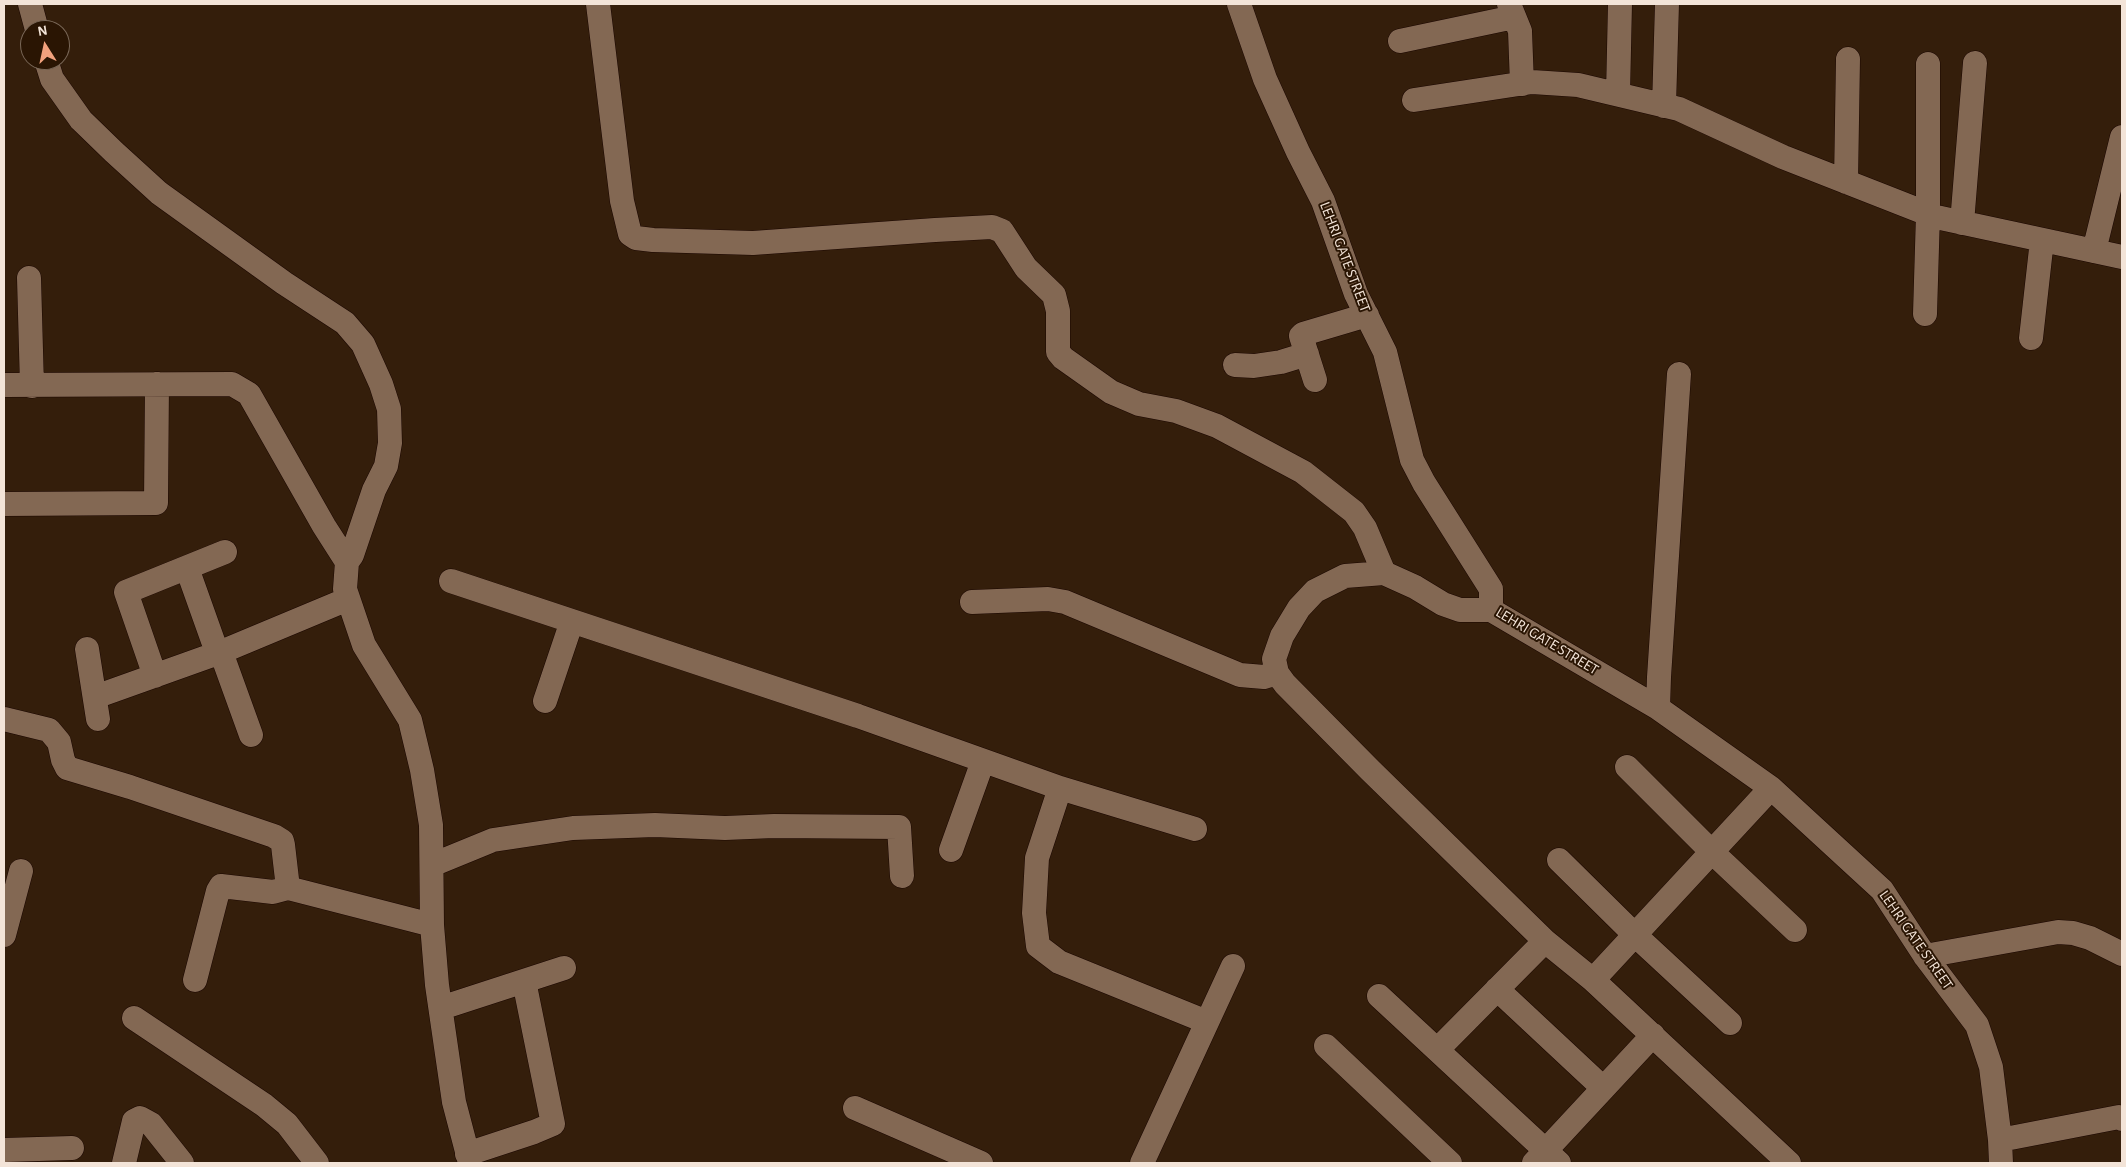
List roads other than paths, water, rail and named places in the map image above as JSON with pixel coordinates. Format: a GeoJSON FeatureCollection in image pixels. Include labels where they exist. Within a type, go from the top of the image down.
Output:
{"type":"FeatureCollection","features":[{"type":"Feature","properties":{"kind":"street"},"geometry":{"type":"LineString","coordinates":[[30,4],[34,20]]}},
{"type":"Feature","properties":{"kind":"street"},"geometry":{"type":"LineString","coordinates":[[598,4],[622,201],[630,234],[636,238],[653,240],[753,243],[945,229],[992,227],[1002,231],[1026,268],[1054,295],[1058,311],[1058,352],[1063,358],[1111,392],[1140,404],[1176,411],[1217,426],[1303,472],[1354,512],[1365,528],[1384,573]]}},
{"type":"Feature","properties":{"kind":"street","name":"LEHRI GATE STREET"},"geometry":{"type":"LineString","coordinates":[[1239,4],[1265,79],[1298,152],[1324,200],[1356,294],[1384,352],[1412,460],[1424,483],[1491,589],[1491,610],[1658,708],[1771,788],[1882,890],[1925,956],[1977,1024],[1991,1067],[2001,1163]]}},
{"type":"Feature","properties":{"kind":"street"},"geometry":{"type":"LineString","coordinates":[[1618,94],[1620,4]]}},
{"type":"Feature","properties":{"kind":"street"},"geometry":{"type":"LineString","coordinates":[[1664,106],[1667,4]]}},
{"type":"Feature","properties":{"kind":"street"},"geometry":{"type":"LineString","coordinates":[[1400,41],[1512,10],[1520,31],[1522,84]]}},
{"type":"Feature","properties":{"kind":"street"},"geometry":{"type":"LineString","coordinates":[[1846,182],[1848,59]]}},
{"type":"Feature","properties":{"kind":"street"},"geometry":{"type":"LineString","coordinates":[[1962,223],[1975,63]]}},
{"type":"Feature","properties":{"kind":"street"},"geometry":{"type":"LineString","coordinates":[[1925,314],[1928,214],[1928,64]]}},
{"type":"Feature","properties":{"kind":"street"},"geometry":{"type":"LineString","coordinates":[[49,70],[52,79],[81,120],[153,187],[284,283],[345,323],[363,344],[390,409],[390,443],[386,466],[374,490],[348,562],[345,589],[364,645],[410,720],[424,779],[431,826],[432,925],[441,1008],[454,1102],[468,1159],[553,1124],[524,981]]}},
{"type":"Feature","properties":{"kind":"street"},"geometry":{"type":"LineString","coordinates":[[1414,100],[1532,82],[1578,85],[1679,110],[1783,157],[1928,214],[2122,257]]}},
{"type":"Feature","properties":{"kind":"street"},"geometry":{"type":"LineString","coordinates":[[2094,251],[2122,137]]}},
{"type":"Feature","properties":{"kind":"street"},"geometry":{"type":"LineString","coordinates":[[2031,338],[2042,240]]}},
{"type":"Feature","properties":{"kind":"street"},"geometry":{"type":"LineString","coordinates":[[29,278],[32,386]]}},
{"type":"Feature","properties":{"kind":"street"},"geometry":{"type":"LineString","coordinates":[[1315,380],[1301,336],[1367,315]]}},
{"type":"Feature","properties":{"kind":"street"},"geometry":{"type":"LineString","coordinates":[[1235,365],[1254,366],[1281,362],[1307,354]]}},
{"type":"Feature","properties":{"kind":"street"},"geometry":{"type":"LineString","coordinates":[[1658,708],[1679,374]]}},
{"type":"Feature","properties":{"kind":"street"},"geometry":{"type":"LineString","coordinates":[[4,504],[156,503],[157,384]]}},
{"type":"Feature","properties":{"kind":"street"},"geometry":{"type":"LineString","coordinates":[[4,386],[232,384],[249,394],[324,526],[348,562]]}},
{"type":"Feature","properties":{"kind":"street"},"geometry":{"type":"LineString","coordinates":[[155,676],[126,592],[225,552]]}},
{"type":"Feature","properties":{"kind":"street"},"geometry":{"type":"LineString","coordinates":[[186,568],[251,735]]}},
{"type":"Feature","properties":{"kind":"street"},"geometry":{"type":"LineString","coordinates":[[1491,610],[1460,610],[1443,604],[1415,587],[1384,573],[1345,576],[1315,591],[1299,608],[1282,636],[1274,659],[1277,673],[1285,684],[1370,770],[1546,941],[1593,980],[1789,1163]]}},
{"type":"Feature","properties":{"kind":"street"},"geometry":{"type":"LineString","coordinates":[[452,580],[858,716],[1060,788],[1195,829]]}},
{"type":"Feature","properties":{"kind":"street"},"geometry":{"type":"LineString","coordinates":[[87,648],[97,708],[155,676],[217,647],[348,599]]}},
{"type":"Feature","properties":{"kind":"street"},"geometry":{"type":"LineString","coordinates":[[972,602],[1048,599],[1065,602],[1240,675],[1264,677],[1277,673]]}},
{"type":"Feature","properties":{"kind":"street"},"geometry":{"type":"LineString","coordinates":[[545,701],[572,621]]}},
{"type":"Feature","properties":{"kind":"street"},"geometry":{"type":"LineString","coordinates":[[4,719],[49,730],[59,742],[62,760],[67,768],[130,787],[274,836],[282,841],[288,888]]}},
{"type":"Feature","properties":{"kind":"street"},"geometry":{"type":"LineString","coordinates":[[951,850],[984,760]]}},
{"type":"Feature","properties":{"kind":"street"},"geometry":{"type":"LineString","coordinates":[[1627,767],[1712,852],[1795,930]]}},
{"type":"Feature","properties":{"kind":"street"},"geometry":{"type":"LineString","coordinates":[[1060,788],[1041,844],[1036,869],[1034,913],[1038,946],[1059,962],[1207,1022]]}},
{"type":"Feature","properties":{"kind":"street"},"geometry":{"type":"LineString","coordinates":[[1593,980],[1771,788]]}},
{"type":"Feature","properties":{"kind":"street"},"geometry":{"type":"LineString","coordinates":[[432,865],[493,840],[573,828],[647,825],[725,828],[774,826],[899,827],[902,876]]}},
{"type":"Feature","properties":{"kind":"street"},"geometry":{"type":"LineString","coordinates":[[1560,860],[1635,935],[1730,1023]]}},
{"type":"Feature","properties":{"kind":"street"},"geometry":{"type":"LineString","coordinates":[[5,926],[21,871]]}},
{"type":"Feature","properties":{"kind":"street"},"geometry":{"type":"LineString","coordinates":[[195,980],[218,891],[221,886],[273,892],[288,888],[432,925]]}},
{"type":"Feature","properties":{"kind":"street"},"geometry":{"type":"LineString","coordinates":[[1925,956],[2058,932],[2073,933],[2090,938],[2122,954]]}},
{"type":"Feature","properties":{"kind":"street"},"geometry":{"type":"LineString","coordinates":[[1438,1049],[1546,941]]}},
{"type":"Feature","properties":{"kind":"street"},"geometry":{"type":"LineString","coordinates":[[1142,1163],[1233,966]]}},
{"type":"Feature","properties":{"kind":"street"},"geometry":{"type":"LineString","coordinates":[[441,1008],[564,968]]}},
{"type":"Feature","properties":{"kind":"street"},"geometry":{"type":"LineString","coordinates":[[1497,989],[1604,1088]]}},
{"type":"Feature","properties":{"kind":"street"},"geometry":{"type":"LineString","coordinates":[[1379,996],[1438,1049],[1546,1159],[1604,1088],[1652,1035]]}},
{"type":"Feature","properties":{"kind":"street"},"geometry":{"type":"LineString","coordinates":[[134,1018],[264,1105],[287,1124],[317,1163]]}},
{"type":"Feature","properties":{"kind":"street"},"geometry":{"type":"LineString","coordinates":[[1326,1046],[1450,1163]]}},
{"type":"Feature","properties":{"kind":"street"},"geometry":{"type":"LineString","coordinates":[[855,1108],[981,1163]]}},
{"type":"Feature","properties":{"kind":"street"},"geometry":{"type":"LineString","coordinates":[[2000,1140],[2119,1117],[2122,1119]]}},
{"type":"Feature","properties":{"kind":"street"},"geometry":{"type":"LineString","coordinates":[[124,1163],[134,1121],[140,1118],[151,1124],[182,1163]]}},
{"type":"Feature","properties":{"kind":"street"},"geometry":{"type":"LineString","coordinates":[[4,1150],[72,1148]]}}]}
